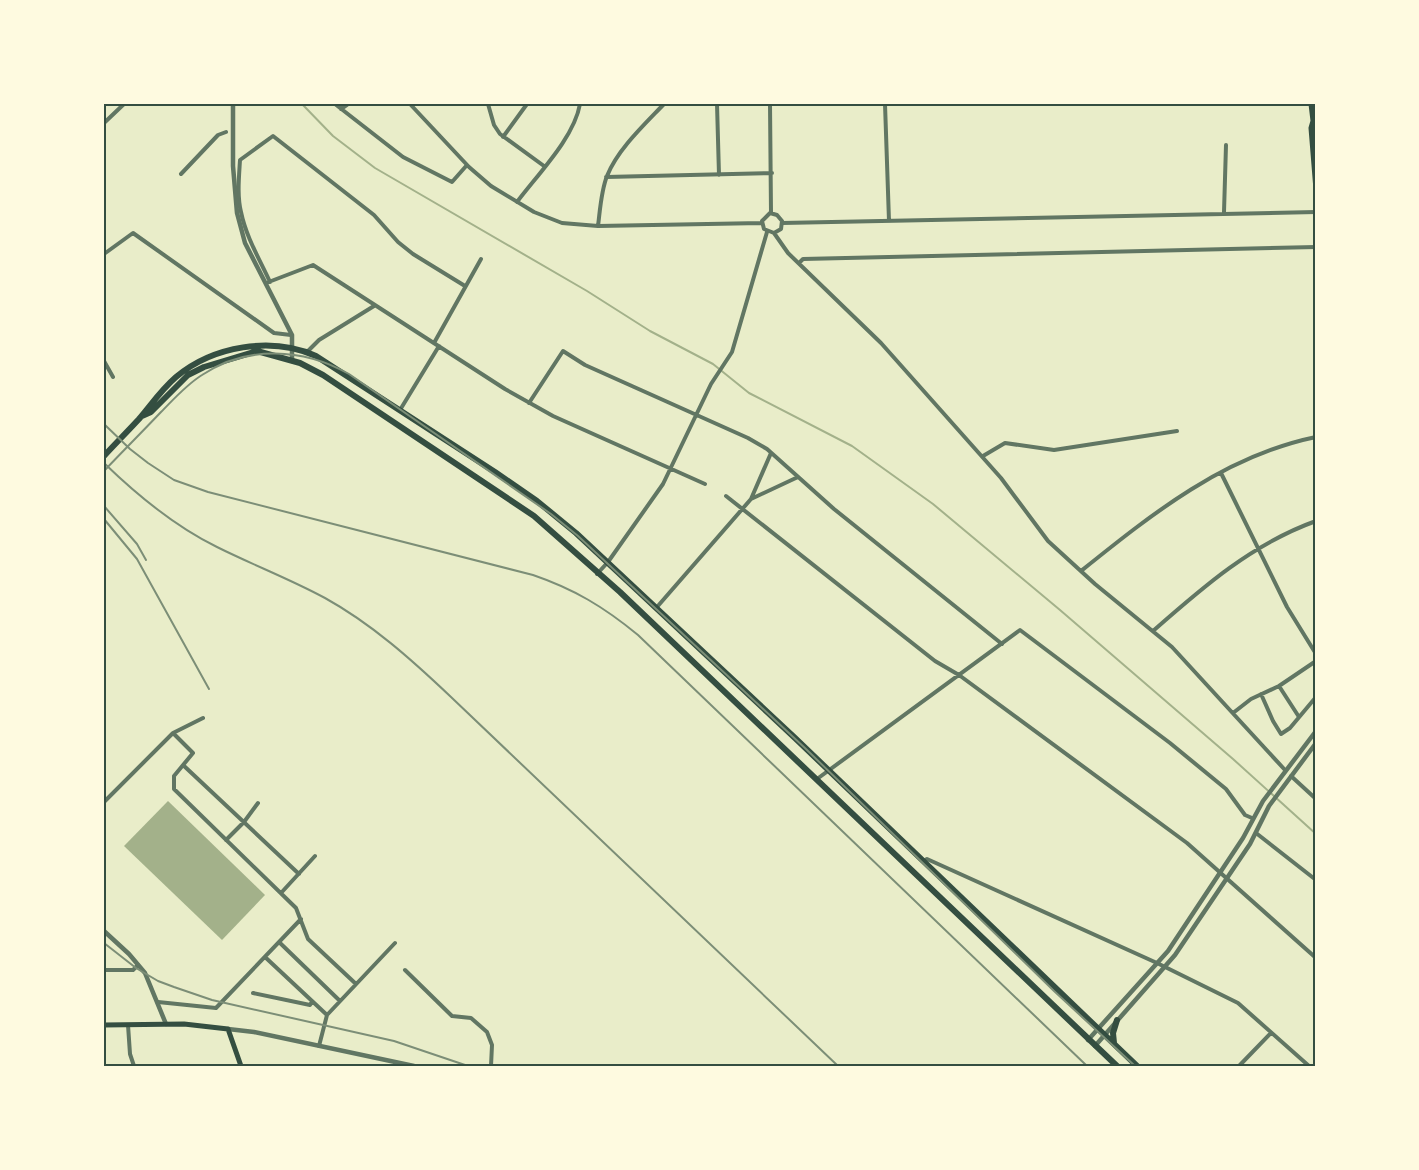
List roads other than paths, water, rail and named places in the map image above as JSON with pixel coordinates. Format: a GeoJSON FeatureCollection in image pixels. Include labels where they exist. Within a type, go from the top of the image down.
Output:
{"type":"FeatureCollection","features":[{"type":"Feature","properties":{"kind":"main road"},"geometry":{"type":"LineString","coordinates":[[1311,104],[1314,122],[1311,128],[1316,190]]}},
{"type":"Feature","properties":{"kind":"main road"},"geometry":{"type":"LineString","coordinates":[[104,456],[174,379],[201,361],[243,348],[262,345],[307,352],[400,410],[537,501],[608,562],[829,770],[1137,1066]]}},
{"type":"Feature","properties":{"kind":"main road"},"geometry":{"type":"LineString","coordinates":[[141,417],[151,412],[188,375],[204,367],[257,351],[292,361],[323,375],[534,516],[620,592],[1117,1066]]}},
{"type":"Feature","properties":{"kind":"main road"},"geometry":{"type":"LineString","coordinates":[[961,918],[972,907]]}},
{"type":"Feature","properties":{"kind":"main road"},"geometry":{"type":"LineString","coordinates":[[1013,969],[1024,958]]}},
{"type":"Feature","properties":{"kind":"main road"},"geometry":{"type":"LineString","coordinates":[[1115,1046],[1113,1033],[1117,1020]]}},
{"type":"Feature","properties":{"kind":"main road"},"geometry":{"type":"LineString","coordinates":[[104,1025],[184,1024],[228,1029],[241,1066]]}},
{"type":"Feature","properties":{"kind":"street"},"geometry":{"type":"LineString","coordinates":[[104,123],[124,104]]}},
{"type":"Feature","properties":{"kind":"street"},"geometry":{"type":"LineString","coordinates":[[233,104],[237,213],[245,243],[268,283]]}},
{"type":"Feature","properties":{"kind":"street"},"geometry":{"type":"LineString","coordinates":[[334,104],[403,157],[452,182],[467,165]]}},
{"type":"Feature","properties":{"kind":"street"},"geometry":{"type":"LineString","coordinates":[[341,109],[348,104]]}},
{"type":"Feature","properties":{"kind":"street"},"geometry":{"type":"LineString","coordinates":[[410,104],[467,165],[492,186],[534,212],[562,223],[598,226],[762,223]]}},
{"type":"Feature","properties":{"kind":"street"},"geometry":{"type":"LineString","coordinates":[[488,104],[494,124],[503,137],[544,166]]}},
{"type":"Feature","properties":{"kind":"street"},"geometry":{"type":"LineString","coordinates":[[503,137],[527,104]]}},
{"type":"Feature","properties":{"kind":"street"},"geometry":{"type":"LineString","coordinates":[[517,202],[565,138],[578,117],[580,104]]}},
{"type":"Feature","properties":{"kind":"street"},"geometry":{"type":"LineString","coordinates":[[598,226],[606,177],[635,136],[664,104]]}},
{"type":"Feature","properties":{"kind":"street"},"geometry":{"type":"LineString","coordinates":[[717,104],[719,175]]}},
{"type":"Feature","properties":{"kind":"street"},"geometry":{"type":"LineString","coordinates":[[770,104],[771,213]]}},
{"type":"Feature","properties":{"kind":"street"},"geometry":{"type":"LineString","coordinates":[[885,104],[889,221]]}},
{"type":"Feature","properties":{"kind":"street"},"geometry":{"type":"LineString","coordinates":[[181,174],[218,135],[226,132]]}},
{"type":"Feature","properties":{"kind":"street"},"geometry":{"type":"LineString","coordinates":[[292,361],[292,335],[248,232],[241,212],[238,184],[240,160],[273,136],[374,215],[413,254],[465,286]]}},
{"type":"Feature","properties":{"kind":"street"},"geometry":{"type":"LineString","coordinates":[[1224,213],[1226,146]]}},
{"type":"Feature","properties":{"kind":"street"},"geometry":{"type":"LineString","coordinates":[[606,177],[772,173]]}},
{"type":"Feature","properties":{"kind":"street"},"geometry":{"type":"LineString","coordinates":[[782,223],[1316,212]]}},
{"type":"Feature","properties":{"kind":"street"},"geometry":{"type":"LineString","coordinates":[[762,223],[764,218],[771,213]]}},
{"type":"Feature","properties":{"kind":"street"},"geometry":{"type":"LineString","coordinates":[[767,232],[774,233],[781,229],[782,223],[777,215],[771,213]]}},
{"type":"Feature","properties":{"kind":"street"},"geometry":{"type":"LineString","coordinates":[[597,573],[608,562],[663,484],[717,376],[732,352],[767,232],[762,223]]}},
{"type":"Feature","properties":{"kind":"street"},"geometry":{"type":"LineString","coordinates":[[104,254],[133,233],[274,333],[292,335]]}},
{"type":"Feature","properties":{"kind":"street"},"geometry":{"type":"LineString","coordinates":[[774,233],[788,253],[881,343],[982,456],[1048,542],[1172,647],[1285,770]]}},
{"type":"Feature","properties":{"kind":"street"},"geometry":{"type":"LineString","coordinates":[[799,263],[803,259],[1316,247]]}},
{"type":"Feature","properties":{"kind":"street"},"geometry":{"type":"LineString","coordinates":[[434,343],[481,259]]}},
{"type":"Feature","properties":{"kind":"street"},"geometry":{"type":"LineString","coordinates":[[268,283],[313,265],[529,403],[670,470],[705,484]]}},
{"type":"Feature","properties":{"kind":"street"},"geometry":{"type":"LineString","coordinates":[[307,352],[319,340],[374,306]]}},
{"type":"Feature","properties":{"kind":"street"},"geometry":{"type":"LineString","coordinates":[[400,410],[439,346]]}},
{"type":"Feature","properties":{"kind":"street"},"geometry":{"type":"LineString","coordinates":[[529,403],[562,351],[585,365],[748,438],[771,453],[834,509],[1002,644]]}},
{"type":"Feature","properties":{"kind":"street"},"geometry":{"type":"LineString","coordinates":[[104,361],[113,377]]}},
{"type":"Feature","properties":{"kind":"street"},"geometry":{"type":"LineString","coordinates":[[982,456],[1005,443],[1054,450],[1177,431]]}},
{"type":"Feature","properties":{"kind":"street"},"geometry":{"type":"LineString","coordinates":[[1081,571],[1156,512],[1190,489],[1288,443],[1316,437]]}},
{"type":"Feature","properties":{"kind":"street"},"geometry":{"type":"LineString","coordinates":[[657,607],[751,499],[771,453]]}},
{"type":"Feature","properties":{"kind":"street"},"geometry":{"type":"LineString","coordinates":[[1221,473],[1287,607],[1316,654]]}},
{"type":"Feature","properties":{"kind":"street"},"geometry":{"type":"LineString","coordinates":[[751,499],[798,477]]}},
{"type":"Feature","properties":{"kind":"street"},"geometry":{"type":"LineString","coordinates":[[726,496],[935,661],[959,675],[1187,843],[1316,958]]}},
{"type":"Feature","properties":{"kind":"street"},"geometry":{"type":"LineString","coordinates":[[1153,631],[1203,587],[1258,548],[1272,539],[1316,521]]}},
{"type":"Feature","properties":{"kind":"street"},"geometry":{"type":"LineString","coordinates":[[817,778],[1020,630],[1170,743],[1226,789],[1245,815],[1252,819]]}},
{"type":"Feature","properties":{"kind":"street"},"geometry":{"type":"LineString","coordinates":[[1233,713],[1316,661]]}},
{"type":"Feature","properties":{"kind":"street"},"geometry":{"type":"LineString","coordinates":[[1279,686],[1299,717]]}},
{"type":"Feature","properties":{"kind":"street"},"geometry":{"type":"LineString","coordinates":[[1261,694],[1281,734],[1286,732],[1316,697]]}},
{"type":"Feature","properties":{"kind":"street"},"geometry":{"type":"LineString","coordinates":[[104,802],[173,734],[202,718]]}},
{"type":"Feature","properties":{"kind":"street"},"geometry":{"type":"LineString","coordinates":[[1088,1040],[1168,951],[1243,838],[1263,801],[1316,730]]}},
{"type":"Feature","properties":{"kind":"street"},"geometry":{"type":"LineString","coordinates":[[173,734],[193,753],[174,776],[174,789],[296,908],[308,939],[356,984]]}},
{"type":"Feature","properties":{"kind":"street"},"geometry":{"type":"LineString","coordinates":[[1095,1046],[1174,955],[1256,833],[1269,806],[1316,743]]}},
{"type":"Feature","properties":{"kind":"street"},"geometry":{"type":"LineString","coordinates":[[183,765],[298,874]]}},
{"type":"Feature","properties":{"kind":"street"},"geometry":{"type":"LineString","coordinates":[[1291,775],[1316,799]]}},
{"type":"Feature","properties":{"kind":"street"},"geometry":{"type":"LineString","coordinates":[[226,840],[244,822],[258,803]]}},
{"type":"Feature","properties":{"kind":"street"},"geometry":{"type":"LineString","coordinates":[[1256,833],[1316,880]]}},
{"type":"Feature","properties":{"kind":"street"},"geometry":{"type":"LineString","coordinates":[[281,893],[315,856]]}},
{"type":"Feature","properties":{"kind":"street"},"geometry":{"type":"LineString","coordinates":[[924,861],[927,859],[1157,963],[1238,1003],[1309,1066]]}},
{"type":"Feature","properties":{"kind":"street"},"geometry":{"type":"LineString","coordinates":[[158,1002],[216,1008],[301,919]]}},
{"type":"Feature","properties":{"kind":"street"},"geometry":{"type":"LineString","coordinates":[[104,931],[145,973],[166,1024]]}},
{"type":"Feature","properties":{"kind":"street"},"geometry":{"type":"LineString","coordinates":[[279,942],[340,1001]]}},
{"type":"Feature","properties":{"kind":"street"},"geometry":{"type":"LineString","coordinates":[[319,1046],[327,1016],[395,943]]}},
{"type":"Feature","properties":{"kind":"street"},"geometry":{"type":"LineString","coordinates":[[265,957],[327,1016]]}},
{"type":"Feature","properties":{"kind":"street"},"geometry":{"type":"LineString","coordinates":[[104,970],[133,970],[138,965]]}},
{"type":"Feature","properties":{"kind":"street"},"geometry":{"type":"LineString","coordinates":[[405,970],[452,1016],[471,1018],[487,1032],[492,1045],[491,1066]]}},
{"type":"Feature","properties":{"kind":"street"},"geometry":{"type":"LineString","coordinates":[[253,993],[310,1005],[312,1002]]}},
{"type":"Feature","properties":{"kind":"street"},"geometry":{"type":"LineString","coordinates":[[128,1025],[130,1054],[134,1066]]}},
{"type":"Feature","properties":{"kind":"street"},"geometry":{"type":"LineString","coordinates":[[228,1029],[254,1032],[414,1066]]}},
{"type":"Feature","properties":{"kind":"street"},"geometry":{"type":"LineString","coordinates":[[1239,1066],[1271,1033]]}},
{"type":"Feature","properties":{"kind":"waterway"},"geometry":{"type":"LineString","coordinates":[[302,104],[333,136],[375,168],[587,291],[650,331],[713,364],[749,393],[852,446],[933,504],[1233,759],[1316,834]]}},
{"type":"Feature","properties":{"kind":"railway"},"geometry":{"type":"LineString","coordinates":[[104,471],[185,388],[219,365],[256,355],[294,355],[331,365],[349,374],[551,514],[578,536],[806,749],[1054,991],[1135,1066]]}},
{"type":"Feature","properties":{"kind":"railway"},"geometry":{"type":"LineString","coordinates":[[104,424],[130,449],[174,480],[208,492],[533,575],[562,586],[601,607],[638,635],[1087,1066]]}},
{"type":"Feature","properties":{"kind":"railway"},"geometry":{"type":"LineString","coordinates":[[104,463],[143,499],[186,530],[325,598],[359,619],[391,643],[451,697],[838,1066]]}},
{"type":"Feature","properties":{"kind":"railway"},"geometry":{"type":"LineString","coordinates":[[104,506],[137,544],[146,560]]}},
{"type":"Feature","properties":{"kind":"railway"},"geometry":{"type":"LineString","coordinates":[[104,519],[137,559],[209,689]]}},
{"type":"Feature","properties":{"kind":"railway"},"geometry":{"type":"LineString","coordinates":[[104,943],[136,968],[158,981],[212,1000],[394,1041],[468,1066]]}}]}
